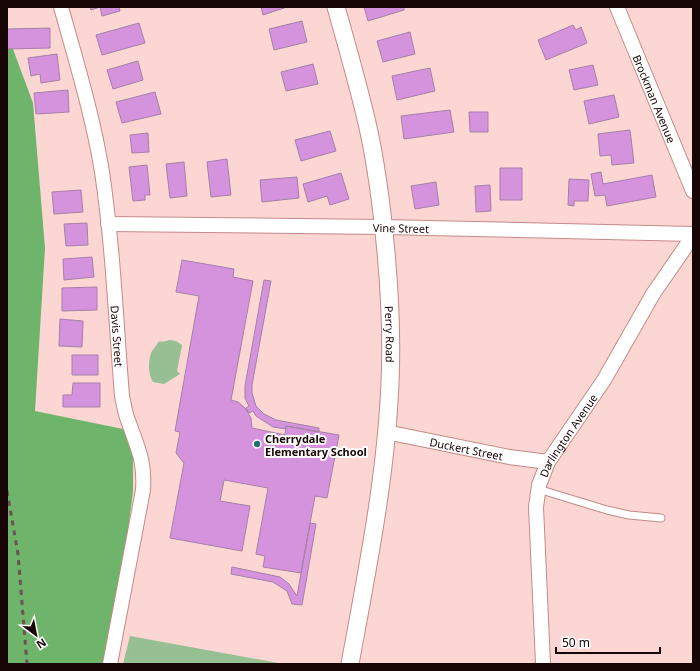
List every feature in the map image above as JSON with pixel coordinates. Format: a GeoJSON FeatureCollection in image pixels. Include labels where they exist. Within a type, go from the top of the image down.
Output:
{"type":"FeatureCollection","features":[{"type":"Feature","properties":{"kind":"street","name":"Davis Street"},"geometry":{"type":"LineString","coordinates":[[61,7],[92,123],[102,171],[108,224],[122,396],[128,422],[141,456],[144,478],[110,664]]}},
{"type":"Feature","properties":{"kind":"street","name":"Perry Road"},"geometry":{"type":"LineString","coordinates":[[336,7],[357,79],[368,125],[379,188],[384,227],[391,336],[390,383],[383,472],[350,664]]}},
{"type":"Feature","properties":{"kind":"street","name":"Brockman Avenue"},"geometry":{"type":"LineString","coordinates":[[617,7],[693,190]]}},
{"type":"Feature","properties":{"kind":"street","name":"Vine Street"},"geometry":{"type":"LineString","coordinates":[[108,224],[384,227],[693,235]]}},
{"type":"Feature","properties":{"kind":"street","name":"Darlington Avenue"},"geometry":{"type":"LineString","coordinates":[[543,664],[536,507],[538,489],[548,462],[604,380],[654,294],[693,235]]}},
{"type":"Feature","properties":{"kind":"street","name":"Duckert Street"},"geometry":{"type":"LineString","coordinates":[[386,432],[509,457],[548,462]]}},
{"type":"Feature","properties":{"kind":"lane"},"geometry":{"type":"LineString","coordinates":[[538,489],[628,515],[661,518]]}},
{"type":"Feature","properties":{"kind":"green space"},"geometry":{"type":"Polygon","coordinates":[[[7,33],[33,103],[45,248],[35,411],[123,429],[133,449],[133,492],[123,567],[106,664],[7,664],[7,33]]]}},
{"type":"Feature","properties":{"kind":"green space"},"geometry":{"type":"Polygon","coordinates":[[[170,340],[176,341],[182,345],[177,371],[180,374],[164,384],[153,382],[149,368],[151,353],[158,342],[170,340]]]}},
{"type":"Feature","properties":{"kind":"green space"},"geometry":{"type":"Polygon","coordinates":[[[130,636],[284,664],[123,664],[130,636]]]}},
{"type":"Feature","properties":{"kind":"building"},"geometry":{"type":"Polygon","coordinates":[[[90,7],[100,7],[91,10],[90,7]]]}},
{"type":"Feature","properties":{"kind":"building"},"geometry":{"type":"Polygon","coordinates":[[[100,7],[119,7],[120,11],[102,16],[100,7]]]}},
{"type":"Feature","properties":{"kind":"building"},"geometry":{"type":"Polygon","coordinates":[[[261,7],[287,7],[263,15],[261,7]]]}},
{"type":"Feature","properties":{"kind":"building"},"geometry":{"type":"Polygon","coordinates":[[[364,7],[404,7],[404,10],[368,21],[364,7]]]}},
{"type":"Feature","properties":{"kind":"building"},"geometry":{"type":"Polygon","coordinates":[[[302,21],[307,42],[274,50],[269,29],[302,21]]]}},
{"type":"Feature","properties":{"kind":"building"},"geometry":{"type":"Polygon","coordinates":[[[139,23],[145,43],[102,55],[96,35],[139,23]]]}},
{"type":"Feature","properties":{"kind":"building"},"geometry":{"type":"Polygon","coordinates":[[[573,25],[576,30],[581,27],[587,43],[546,60],[538,40],[573,25]]]}},
{"type":"Feature","properties":{"kind":"building"},"geometry":{"type":"Polygon","coordinates":[[[50,28],[50,48],[7,49],[7,29],[50,28]]]}},
{"type":"Feature","properties":{"kind":"building"},"geometry":{"type":"Polygon","coordinates":[[[410,32],[415,54],[383,62],[377,41],[410,32]]]}},
{"type":"Feature","properties":{"kind":"building"},"geometry":{"type":"Polygon","coordinates":[[[57,54],[60,80],[41,83],[40,74],[31,76],[28,58],[57,54]]]}},
{"type":"Feature","properties":{"kind":"building"},"geometry":{"type":"Polygon","coordinates":[[[138,61],[143,80],[113,89],[107,70],[138,61]]]}},
{"type":"Feature","properties":{"kind":"building"},"geometry":{"type":"Polygon","coordinates":[[[313,64],[318,84],[286,91],[281,72],[313,64]]]}},
{"type":"Feature","properties":{"kind":"building"},"geometry":{"type":"Polygon","coordinates":[[[593,65],[598,85],[574,90],[569,70],[593,65]]]}},
{"type":"Feature","properties":{"kind":"building"},"geometry":{"type":"Polygon","coordinates":[[[430,68],[435,91],[397,100],[392,76],[430,68]]]}},
{"type":"Feature","properties":{"kind":"building"},"geometry":{"type":"Polygon","coordinates":[[[68,90],[69,112],[36,114],[34,93],[68,90]]]}},
{"type":"Feature","properties":{"kind":"building"},"geometry":{"type":"Polygon","coordinates":[[[155,92],[161,114],[122,123],[116,102],[155,92]]]}},
{"type":"Feature","properties":{"kind":"building"},"geometry":{"type":"Polygon","coordinates":[[[614,95],[619,117],[589,124],[584,101],[614,95]]]}},
{"type":"Feature","properties":{"kind":"building"},"geometry":{"type":"Polygon","coordinates":[[[450,110],[454,132],[404,139],[401,116],[450,110]]]}},
{"type":"Feature","properties":{"kind":"building"},"geometry":{"type":"Polygon","coordinates":[[[469,112],[488,112],[488,132],[470,132],[469,112]]]}},
{"type":"Feature","properties":{"kind":"building"},"geometry":{"type":"Polygon","coordinates":[[[630,130],[634,163],[612,165],[611,155],[600,156],[598,134],[630,130]]]}},
{"type":"Feature","properties":{"kind":"building"},"geometry":{"type":"Polygon","coordinates":[[[330,131],[336,151],[301,161],[295,140],[330,131]]]}},
{"type":"Feature","properties":{"kind":"building"},"geometry":{"type":"Polygon","coordinates":[[[148,133],[149,152],[132,153],[130,135],[148,133]]]}},
{"type":"Feature","properties":{"kind":"building"},"geometry":{"type":"Polygon","coordinates":[[[227,159],[231,195],[211,197],[207,162],[227,159]]]}},
{"type":"Feature","properties":{"kind":"building"},"geometry":{"type":"Polygon","coordinates":[[[184,162],[187,196],[170,198],[166,164],[184,162]]]}},
{"type":"Feature","properties":{"kind":"building"},"geometry":{"type":"Polygon","coordinates":[[[147,165],[150,195],[145,195],[145,200],[133,201],[129,167],[147,165]]]}},
{"type":"Feature","properties":{"kind":"building"},"geometry":{"type":"Polygon","coordinates":[[[500,168],[522,168],[522,200],[500,200],[500,168]]]}},
{"type":"Feature","properties":{"kind":"building"},"geometry":{"type":"Polygon","coordinates":[[[601,172],[603,184],[652,175],[656,197],[607,206],[605,195],[595,196],[591,174],[601,172]]]}},
{"type":"Feature","properties":{"kind":"building"},"geometry":{"type":"Polygon","coordinates":[[[341,173],[349,199],[330,205],[327,196],[308,202],[303,184],[341,173]]]}},
{"type":"Feature","properties":{"kind":"building"},"geometry":{"type":"Polygon","coordinates":[[[297,177],[299,198],[262,202],[260,180],[297,177]]]}},
{"type":"Feature","properties":{"kind":"building"},"geometry":{"type":"Polygon","coordinates":[[[569,179],[589,180],[588,201],[574,201],[574,206],[568,205],[569,179]]]}},
{"type":"Feature","properties":{"kind":"building"},"geometry":{"type":"Polygon","coordinates":[[[436,182],[439,205],[415,209],[411,186],[436,182]]]}},
{"type":"Feature","properties":{"kind":"building"},"geometry":{"type":"Polygon","coordinates":[[[490,185],[491,211],[476,212],[475,186],[490,185]]]}},
{"type":"Feature","properties":{"kind":"building"},"geometry":{"type":"Polygon","coordinates":[[[81,190],[83,212],[54,214],[52,192],[81,190]]]}},
{"type":"Feature","properties":{"kind":"building"},"geometry":{"type":"Polygon","coordinates":[[[87,223],[88,245],[66,246],[64,224],[87,223]]]}},
{"type":"Feature","properties":{"kind":"building"},"geometry":{"type":"Polygon","coordinates":[[[92,257],[94,277],[64,280],[63,259],[92,257]]]}},
{"type":"Feature","properties":{"kind":"building"},"geometry":{"type":"Polygon","coordinates":[[[182,260],[234,269],[233,277],[253,281],[231,400],[238,402],[245,408],[251,418],[252,428],[285,435],[286,426],[339,435],[327,498],[315,496],[301,573],[263,567],[265,556],[256,554],[268,488],[224,480],[220,501],[250,506],[242,551],[170,538],[184,463],[176,453],[180,432],[175,431],[199,296],[176,292],[182,260]]]}},
{"type":"Feature","properties":{"kind":"building"},"geometry":{"type":"Polygon","coordinates":[[[264,280],[271,281],[252,385],[252,393],[256,406],[264,414],[276,420],[319,428],[319,432],[286,426],[286,429],[273,427],[256,416],[253,411],[249,413],[246,408],[249,406],[245,398],[245,386],[264,280]]]}},
{"type":"Feature","properties":{"kind":"building"},"geometry":{"type":"Polygon","coordinates":[[[97,287],[97,310],[62,311],[62,288],[97,287]]]}},
{"type":"Feature","properties":{"kind":"building"},"geometry":{"type":"Polygon","coordinates":[[[60,319],[83,321],[82,347],[59,346],[60,319]]]}},
{"type":"Feature","properties":{"kind":"building"},"geometry":{"type":"Polygon","coordinates":[[[72,355],[98,355],[98,375],[72,375],[72,355]]]}},
{"type":"Feature","properties":{"kind":"building"},"geometry":{"type":"Polygon","coordinates":[[[73,383],[100,383],[100,407],[63,407],[63,395],[72,395],[73,383]]]}},
{"type":"Feature","properties":{"kind":"building"},"geometry":{"type":"Polygon","coordinates":[[[310,523],[316,524],[302,605],[292,604],[287,591],[273,582],[231,574],[232,567],[280,577],[289,584],[297,596],[310,523]]]}},
{"type":"Feature","properties":{"kind":"railway"},"geometry":{"type":"LineString","coordinates":[[7,491],[18,554],[27,664]]}},
{"type":"Feature","properties":{"kind":"place","name":"Cherrydale Elementary School"},"geometry":{"type":"Point","coordinates":[257,444]}}]}
